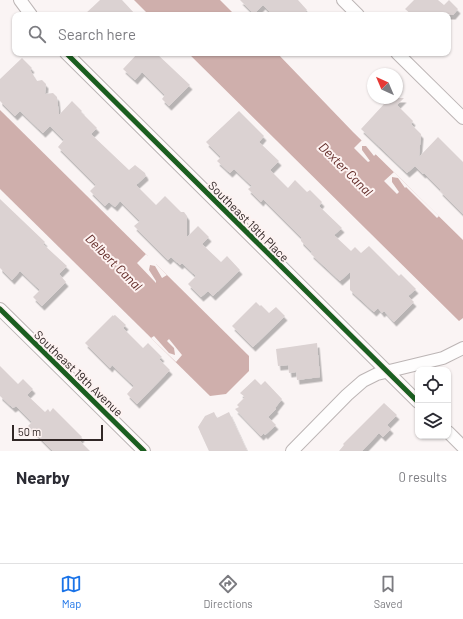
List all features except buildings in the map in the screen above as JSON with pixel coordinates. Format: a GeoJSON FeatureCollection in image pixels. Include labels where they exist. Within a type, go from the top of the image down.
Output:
{"type":"FeatureCollection","features":[{"type":"Feature","properties":{"kind":"street"},"geometry":{"type":"LineString","coordinates":[[20,0],[29,12]]}},
{"type":"Feature","properties":{"kind":"street"},"geometry":{"type":"LineString","coordinates":[[343,0],[355,12]]}},
{"type":"Feature","properties":{"kind":"street","name":"Southeast 19th Place"},"geometry":{"type":"LineString","coordinates":[[69,56],[415,399]]}},
{"type":"Feature","properties":{"kind":"street"},"geometry":{"type":"LineString","coordinates":[[400,56],[463,118]]}},
{"type":"Feature","properties":{"kind":"street","name":"Southeast 19th Avenue"},"geometry":{"type":"LineString","coordinates":[[0,309],[144,451]]}},
{"type":"Feature","properties":{"kind":"street"},"geometry":{"type":"LineString","coordinates":[[292,451],[356,386],[371,377],[443,358],[463,348]]}},
{"type":"Feature","properties":{"kind":"street"},"geometry":{"type":"LineString","coordinates":[[451,435],[463,447],[460,451]]}},
{"type":"Feature","properties":{"kind":"water"},"geometry":{"type":"Polygon","coordinates":[[[134,0],[220,0],[232,12],[146,12],[134,0]]]}},
{"type":"Feature","properties":{"kind":"water","name":"Dexter Canal"},"geometry":{"type":"Polygon","coordinates":[[[191,56],[280,56],[353,132],[463,240],[463,318],[459,321],[191,56]]]}},
{"type":"Feature","properties":{"kind":"water","name":"Delbert Canal"},"geometry":{"type":"Polygon","coordinates":[[[0,110],[249,356],[249,371],[226,394],[210,396],[0,189],[0,110]]]}},
{"type":"Feature","properties":{"kind":"pier"},"geometry":{"type":"Polygon","coordinates":[[[351,126],[382,157],[380,158],[376,154],[374,156],[366,146],[362,146],[362,150],[370,161],[368,162],[354,148],[362,140],[350,128],[351,126]]]}},
{"type":"Feature","properties":{"kind":"pier"},"geometry":{"type":"Polygon","coordinates":[[[394,172],[439,216],[437,218],[406,187],[405,188],[398,178],[392,177],[392,182],[399,192],[397,194],[384,181],[394,172]]]}},
{"type":"Feature","properties":{"kind":"pier"},"geometry":{"type":"Polygon","coordinates":[[[146,254],[148,256],[150,255],[157,263],[156,264],[167,275],[162,278],[155,266],[150,265],[149,270],[156,283],[137,263],[146,254]]]}},
{"type":"Feature","properties":{"kind":"pier"},"geometry":{"type":"Polygon","coordinates":[[[154,336],[169,353],[175,355],[174,348],[167,341],[169,339],[182,355],[176,362],[151,338],[154,336]]]}},
{"type":"Feature","properties":{"kind":"cycle path"},"geometry":{"type":"LineString","coordinates":[[69,56],[415,399]]}},
{"type":"Feature","properties":{"kind":"cycle path"},"geometry":{"type":"LineString","coordinates":[[0,309],[144,451]]}}]}
